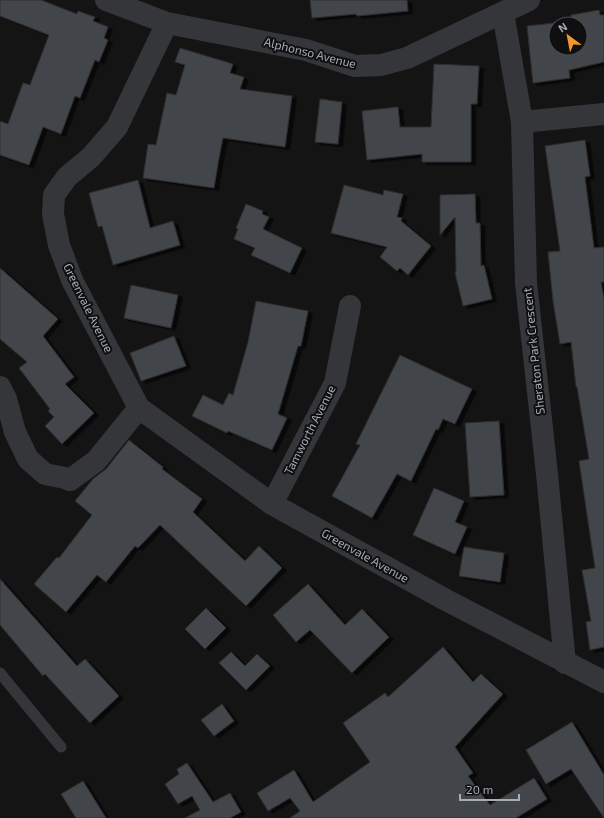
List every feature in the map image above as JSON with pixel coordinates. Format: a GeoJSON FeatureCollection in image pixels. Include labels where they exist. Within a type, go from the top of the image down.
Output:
{"type":"FeatureCollection","features":[{"type":"Feature","properties":{"kind":"street","name":"Alphonso Avenue"},"geometry":{"type":"LineString","coordinates":[[106,0],[167,23],[306,50],[355,66],[380,66],[407,58],[529,0]]}},
{"type":"Feature","properties":{"kind":"street","name":"Sheraton Park Crescent"},"geometry":{"type":"LineString","coordinates":[[504,13],[522,122],[526,283],[547,474],[565,663]]}},
{"type":"Feature","properties":{"kind":"street","name":"Greenvale Avenue"},"geometry":{"type":"LineString","coordinates":[[167,23],[117,127],[91,157],[67,177],[54,195],[53,214],[59,245],[72,280],[139,408],[272,504],[446,600],[604,682]]}},
{"type":"Feature","properties":{"kind":"street"},"geometry":{"type":"LineString","coordinates":[[522,122],[604,114]]}},
{"type":"Feature","properties":{"kind":"street","name":"Tamworth Avenue"},"geometry":{"type":"LineString","coordinates":[[272,504],[335,383],[350,306]]}},
{"type":"Feature","properties":{"kind":"street"},"geometry":{"type":"LineString","coordinates":[[0,387],[6,399],[15,432],[28,459],[44,474],[70,480],[96,461],[139,408]]}},
{"type":"Feature","properties":{"kind":"lane"},"geometry":{"type":"LineString","coordinates":[[0,673],[61,747]]}},
{"type":"Feature","properties":{"kind":"building"},"geometry":{"type":"Polygon","coordinates":[[[0,0],[41,0],[77,14],[78,11],[95,17],[93,21],[108,27],[104,38],[108,40],[99,62],[95,60],[80,98],[75,96],[61,134],[43,127],[29,165],[0,155],[0,121],[8,124],[23,83],[30,85],[49,35],[0,16],[0,0]]]}},
{"type":"Feature","properties":{"kind":"building"},"geometry":{"type":"Polygon","coordinates":[[[310,0],[407,0],[408,11],[357,16],[356,14],[312,18],[310,0]]]}},
{"type":"Feature","properties":{"kind":"building"},"geometry":{"type":"Polygon","coordinates":[[[599,10],[600,15],[604,15],[604,62],[569,70],[570,78],[533,83],[527,26],[548,24],[548,56],[588,56],[588,16],[571,16],[599,10]]]}},
{"type":"Feature","properties":{"kind":"building"},"geometry":{"type":"Polygon","coordinates":[[[180,48],[233,64],[230,73],[244,77],[240,89],[292,96],[285,147],[223,138],[214,188],[143,178],[148,144],[156,145],[167,93],[176,95],[185,65],[175,62],[180,48]]]}},
{"type":"Feature","properties":{"kind":"building"},"geometry":{"type":"Polygon","coordinates":[[[434,64],[479,66],[477,104],[471,104],[471,162],[422,162],[422,154],[367,160],[362,111],[398,107],[400,127],[431,127],[434,64]]]}},
{"type":"Feature","properties":{"kind":"building"},"geometry":{"type":"Polygon","coordinates":[[[320,99],[342,102],[338,144],[315,142],[320,99]]]}},
{"type":"Feature","properties":{"kind":"building"},"geometry":{"type":"Polygon","coordinates":[[[585,140],[590,176],[585,177],[594,248],[604,247],[604,282],[601,282],[604,299],[604,647],[590,650],[586,622],[591,621],[582,570],[595,568],[579,461],[589,459],[576,387],[571,342],[560,344],[553,301],[548,252],[560,251],[545,146],[585,140]]]}},
{"type":"Feature","properties":{"kind":"building"},"geometry":{"type":"Polygon","coordinates":[[[138,180],[150,228],[173,221],[180,245],[113,265],[102,226],[98,227],[89,193],[138,180]]]}},
{"type":"Feature","properties":{"kind":"building"},"geometry":{"type":"Polygon","coordinates":[[[344,185],[383,195],[384,190],[403,194],[397,217],[402,218],[401,221],[431,246],[408,275],[400,268],[397,271],[380,257],[387,247],[331,233],[344,185]]]}},
{"type":"Feature","properties":{"kind":"building"},"geometry":{"type":"Polygon","coordinates":[[[475,194],[476,223],[480,223],[481,266],[484,265],[492,299],[463,306],[455,273],[455,217],[440,235],[440,195],[475,194]]]}},
{"type":"Feature","properties":{"kind":"building"},"geometry":{"type":"Polygon","coordinates":[[[246,204],[263,211],[262,214],[269,217],[263,229],[302,248],[290,273],[251,255],[255,248],[234,239],[238,229],[236,228],[246,204]]]}},
{"type":"Feature","properties":{"kind":"building"},"geometry":{"type":"Polygon","coordinates":[[[0,268],[58,319],[43,336],[74,377],[65,384],[94,413],[62,444],[45,426],[54,417],[48,411],[50,409],[19,368],[27,362],[0,339],[0,268]]]}},
{"type":"Feature","properties":{"kind":"building"},"geometry":{"type":"Polygon","coordinates":[[[131,285],[178,295],[171,328],[124,318],[131,285]]]}},
{"type":"Feature","properties":{"kind":"building"},"geometry":{"type":"Polygon","coordinates":[[[256,301],[308,311],[301,346],[298,346],[278,414],[287,418],[272,450],[228,431],[227,433],[192,416],[203,395],[223,405],[229,393],[233,395],[248,342],[256,301]]]}},
{"type":"Feature","properties":{"kind":"building"},"geometry":{"type":"Polygon","coordinates":[[[174,336],[186,366],[141,381],[130,353],[174,336]]]}},
{"type":"Feature","properties":{"kind":"building"},"geometry":{"type":"Polygon","coordinates":[[[400,355],[472,389],[455,424],[443,419],[438,430],[436,429],[411,481],[397,474],[372,518],[332,496],[360,445],[356,444],[400,355]]]}},
{"type":"Feature","properties":{"kind":"building"},"geometry":{"type":"Polygon","coordinates":[[[499,421],[504,495],[470,497],[465,423],[499,421]]]}},
{"type":"Feature","properties":{"kind":"building"},"geometry":{"type":"Polygon","coordinates":[[[129,440],[163,467],[162,469],[202,499],[193,512],[245,561],[259,546],[282,568],[246,606],[160,525],[138,548],[135,546],[106,582],[97,575],[66,612],[34,584],[57,557],[59,558],[92,515],[75,501],[93,479],[106,469],[129,440]]]}},
{"type":"Feature","properties":{"kind":"building"},"geometry":{"type":"Polygon","coordinates":[[[434,488],[464,501],[455,522],[467,527],[455,554],[413,535],[434,488]]]}},
{"type":"Feature","properties":{"kind":"building"},"geometry":{"type":"Polygon","coordinates":[[[464,547],[504,553],[500,582],[459,576],[464,547]]]}},
{"type":"Feature","properties":{"kind":"building"},"geometry":{"type":"Polygon","coordinates":[[[0,579],[77,666],[85,659],[119,696],[90,723],[45,674],[43,676],[0,625],[0,579]]]}},
{"type":"Feature","properties":{"kind":"building"},"geometry":{"type":"Polygon","coordinates":[[[308,584],[345,625],[362,609],[389,637],[352,673],[310,630],[296,642],[273,615],[308,584]]]}},
{"type":"Feature","properties":{"kind":"building"},"geometry":{"type":"Polygon","coordinates":[[[206,608],[226,628],[205,649],[185,629],[206,608]]]}},
{"type":"Feature","properties":{"kind":"building"},"geometry":{"type":"Polygon","coordinates":[[[443,647],[473,682],[481,674],[503,694],[455,747],[473,773],[468,776],[490,805],[534,778],[547,799],[516,818],[290,818],[300,811],[290,798],[268,811],[257,793],[294,770],[313,802],[370,762],[343,723],[385,693],[388,697],[443,647]]]}},
{"type":"Feature","properties":{"kind":"building"},"geometry":{"type":"Polygon","coordinates":[[[231,652],[245,666],[257,654],[270,666],[246,690],[219,663],[231,652]]]}},
{"type":"Feature","properties":{"kind":"building"},"geometry":{"type":"Polygon","coordinates":[[[222,704],[234,721],[214,736],[201,720],[222,704]]]}},
{"type":"Feature","properties":{"kind":"building"},"geometry":{"type":"Polygon","coordinates":[[[572,722],[604,775],[604,818],[571,769],[546,784],[526,750],[572,722]]]}},
{"type":"Feature","properties":{"kind":"building"},"geometry":{"type":"Polygon","coordinates":[[[187,763],[213,802],[230,793],[241,812],[230,818],[185,818],[200,810],[192,796],[178,804],[165,784],[179,774],[177,769],[187,763]]]}},
{"type":"Feature","properties":{"kind":"building"},"geometry":{"type":"Polygon","coordinates":[[[83,781],[106,818],[76,818],[61,794],[83,781]]]}}]}
